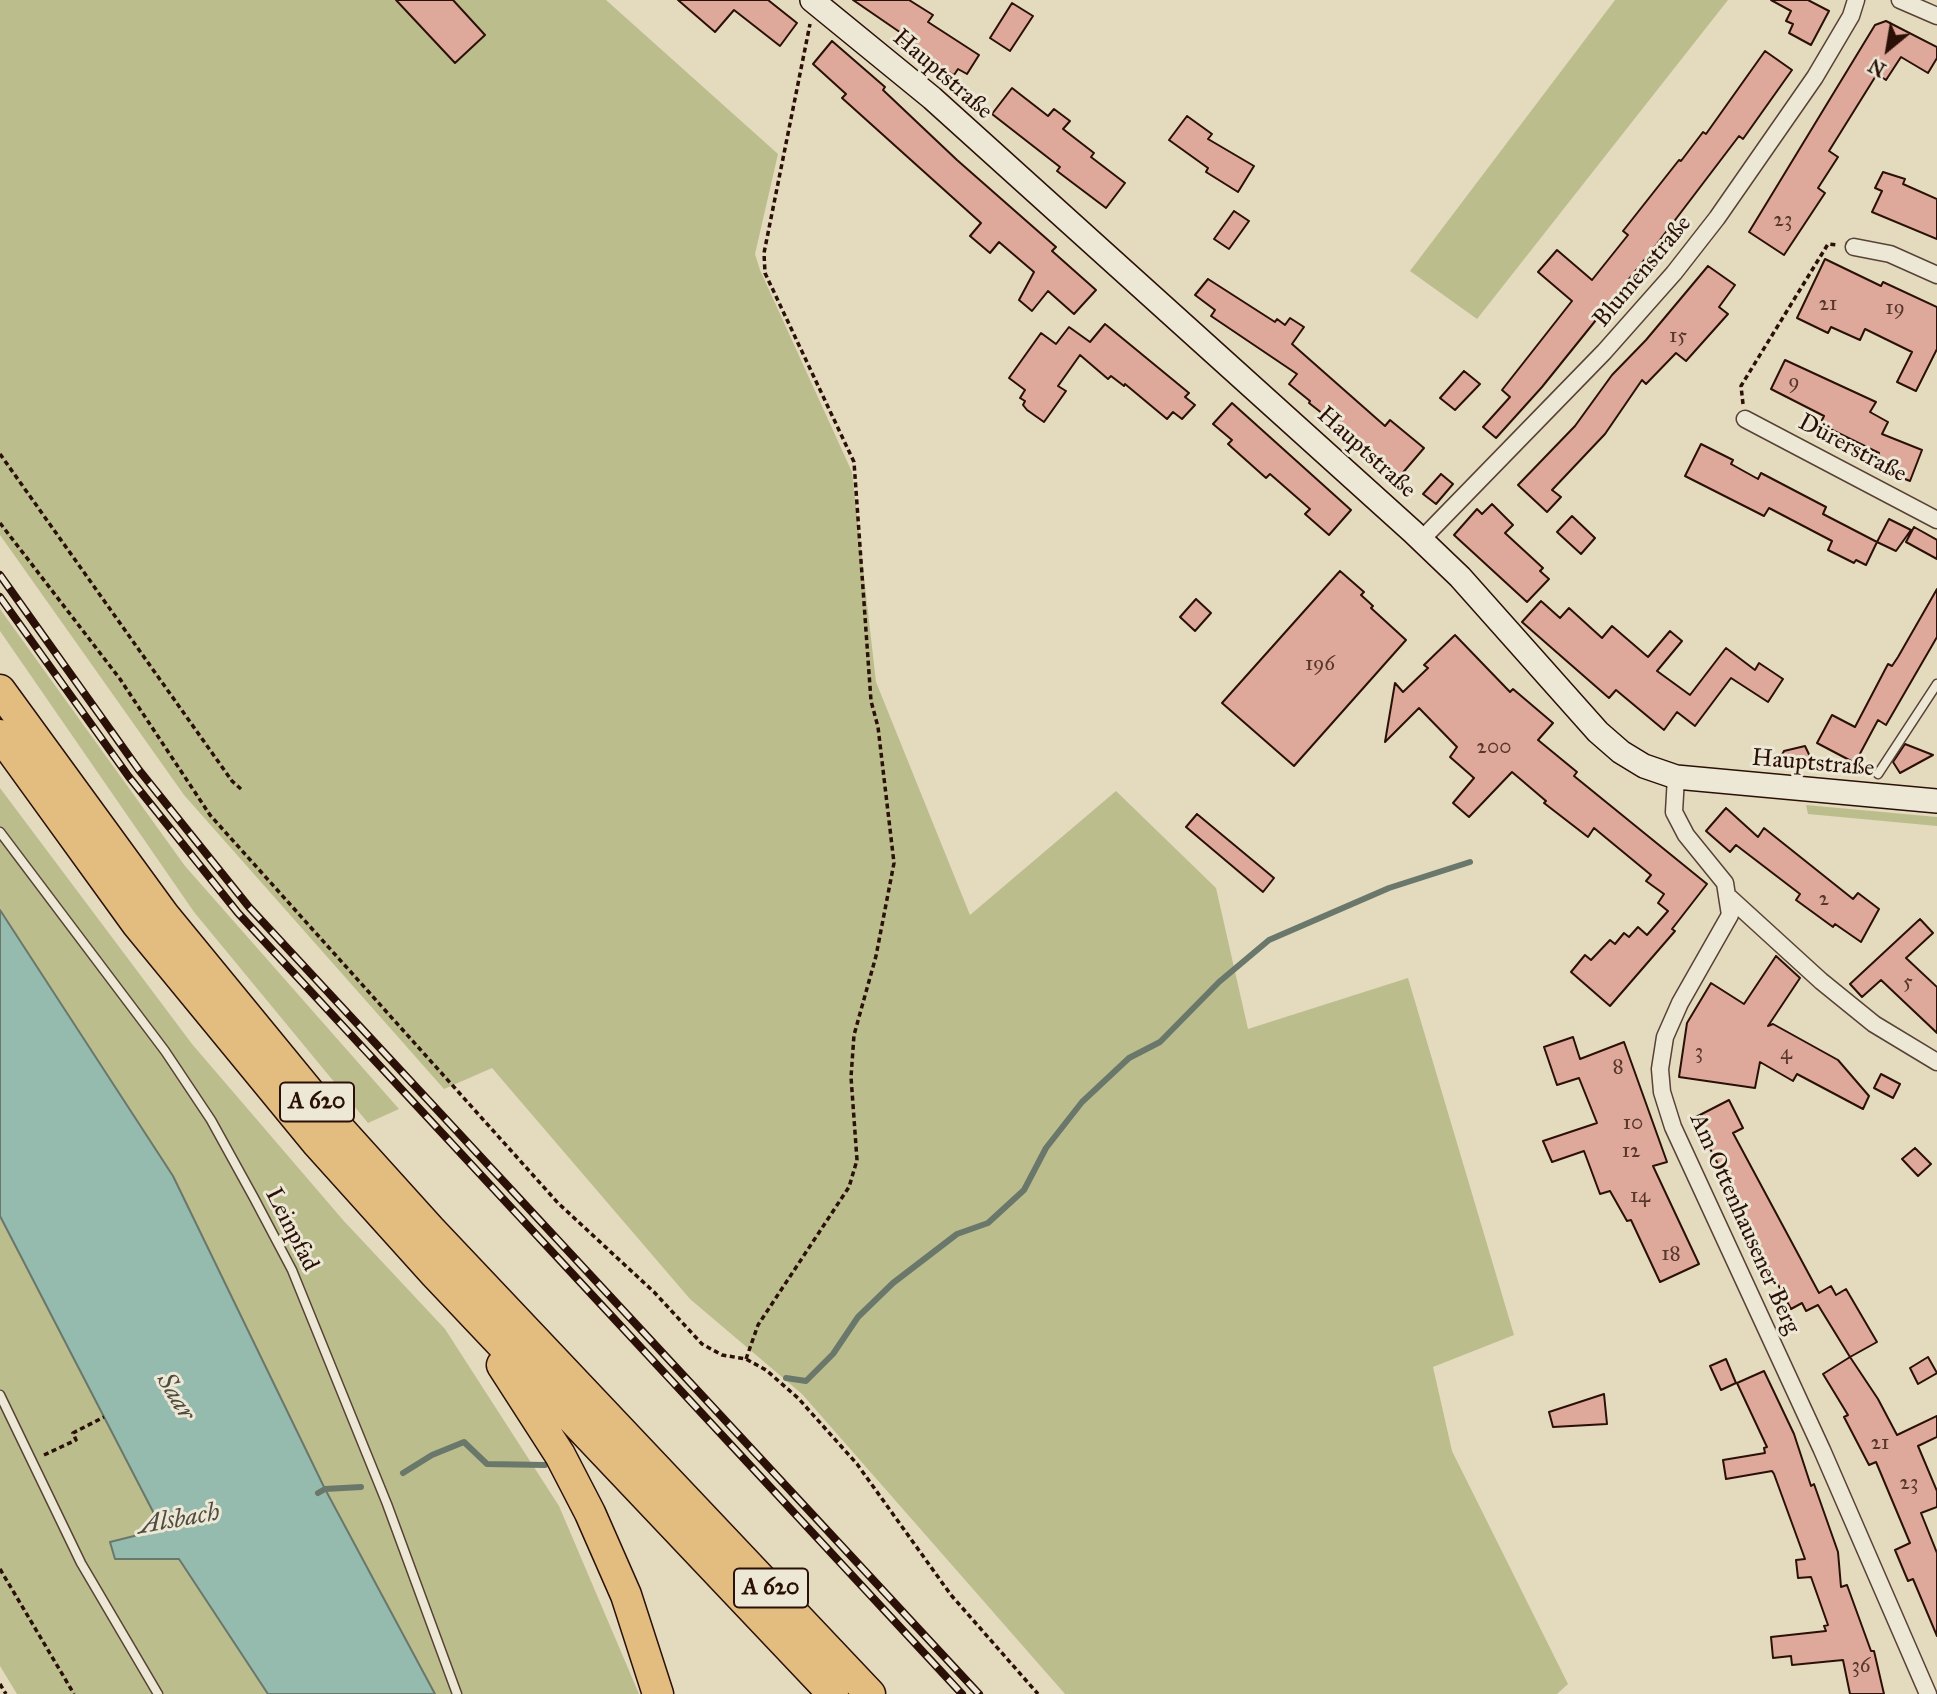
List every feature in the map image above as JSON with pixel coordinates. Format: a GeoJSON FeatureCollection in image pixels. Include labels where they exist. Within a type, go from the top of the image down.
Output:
{"type":"FeatureCollection","features":[{"type":"Feature","properties":{"kind":"highway","name":"A 620"},"geometry":{"type":"LineString","coordinates":[[0,690],[164,915],[337,1126],[439,1239],[870,1694]]}},
{"type":"Feature","properties":{"kind":"highway","name":"A 620"},"geometry":{"type":"LineString","coordinates":[[0,735],[137,924],[228,1037],[435,1275],[833,1694]]}},
{"type":"Feature","properties":{"kind":"highway"},"geometry":{"type":"LineString","coordinates":[[435,1275],[514,1381],[560,1455],[623,1586],[658,1694]]}},
{"type":"Feature","properties":{"kind":"main road","name":"Hauptstraße"},"geometry":{"type":"LineString","coordinates":[[816,3],[932,98],[1421,540],[1500,620],[1608,742],[1644,766],[1676,777],[1937,801]]}},
{"type":"Feature","properties":{"kind":"street","name":"Blumenstraße"},"geometry":{"type":"LineString","coordinates":[[1421,540],[1604,352],[1674,273],[1717,218],[1815,77],[1851,16],[1856,0]]}},
{"type":"Feature","properties":{"kind":"street"},"geometry":{"type":"LineString","coordinates":[[1900,0],[1937,16]]}},
{"type":"Feature","properties":{"kind":"street"},"geometry":{"type":"LineString","coordinates":[[1854,247],[1891,254],[1937,275]]}},
{"type":"Feature","properties":{"kind":"street","name":"Dürerstraße"},"geometry":{"type":"LineString","coordinates":[[1745,419],[1937,520]]}},
{"type":"Feature","properties":{"kind":"street"},"geometry":{"type":"LineString","coordinates":[[1676,777],[1674,812],[1686,835],[1725,883],[1730,898],[1853,1007],[1937,1062]]}},
{"type":"Feature","properties":{"kind":"street","name":"Am Ottenhausener Berg"},"geometry":{"type":"LineString","coordinates":[[1730,898],[1730,915],[1723,932],[1680,1003],[1665,1037],[1660,1069],[1662,1092],[1673,1126],[1822,1450],[1928,1694]]}},
{"type":"Feature","properties":{"kind":"lane"},"geometry":{"type":"LineString","coordinates":[[1878,774],[1937,684]]}},
{"type":"Feature","properties":{"kind":"lane","name":"Leinpfad"},"geometry":{"type":"LineString","coordinates":[[0,832],[166,1052],[211,1120],[254,1198],[292,1270],[387,1504],[457,1694]]}},
{"type":"Feature","properties":{"kind":"lane"},"geometry":{"type":"LineString","coordinates":[[0,1395],[81,1563],[158,1694]]}},
{"type":"Feature","properties":{"kind":"path"},"geometry":{"type":"LineString","coordinates":[[746,1359],[758,1325],[849,1187],[857,1160],[851,1077],[854,1035],[865,1002],[894,863],[878,727],[871,701],[853,462],[765,273],[764,253],[780,168],[816,3]]}},
{"type":"Feature","properties":{"kind":"path"},"geometry":{"type":"LineString","coordinates":[[1741,386],[1828,244]]}},
{"type":"Feature","properties":{"kind":"path"},"geometry":{"type":"LineString","coordinates":[[0,454],[232,781],[241,789]]}},
{"type":"Feature","properties":{"kind":"path"},"geometry":{"type":"LineString","coordinates":[[0,523],[120,679],[210,814],[558,1203],[654,1292],[702,1344],[722,1355],[746,1359],[766,1370],[798,1398],[857,1464],[951,1595],[1038,1694]]}},
{"type":"Feature","properties":{"kind":"path"},"geometry":{"type":"LineString","coordinates":[[31,1461],[76,1440],[73,1433],[104,1417]]}},
{"type":"Feature","properties":{"kind":"path"},"geometry":{"type":"LineString","coordinates":[[0,1569],[74,1694]]}},
{"type":"Feature","properties":{"kind":"path"},"geometry":{"type":"LineString","coordinates":[[0,1684],[6,1694]]}},
{"type":"Feature","properties":{"kind":"green space"},"geometry":{"type":"Polygon","coordinates":[[[0,0],[606,0],[778,154],[755,254],[852,472],[876,682],[970,915],[1116,791],[1216,888],[1248,1029],[1408,978],[1514,1335],[1433,1367],[1452,1451],[1568,1684],[1557,1694],[1065,1694],[802,1394],[690,1299],[492,1068],[444,1089],[184,795],[0,535],[0,0]]]}},
{"type":"Feature","properties":{"kind":"green space"},"geometry":{"type":"Polygon","coordinates":[[[1615,0],[1728,0],[1477,319],[1410,271],[1615,0]]]}},
{"type":"Feature","properties":{"kind":"green space"},"geometry":{"type":"Polygon","coordinates":[[[0,609],[185,866],[399,1109],[368,1123],[194,912],[0,631],[0,609]]]}},
{"type":"Feature","properties":{"kind":"green space"},"geometry":{"type":"Polygon","coordinates":[[[0,788],[192,1044],[343,1220],[445,1329],[559,1506],[639,1694],[435,1694],[325,1489],[173,1176],[0,910],[0,788]]]}},
{"type":"Feature","properties":{"kind":"green space"},"geometry":{"type":"Polygon","coordinates":[[[1806,805],[1937,817],[1937,826],[1808,814],[1806,805]]]}},
{"type":"Feature","properties":{"kind":"green space"},"geometry":{"type":"Polygon","coordinates":[[[0,1216],[163,1530],[110,1542],[115,1559],[179,1559],[268,1694],[17,1694],[0,1666],[0,1216]]]}},
{"type":"Feature","properties":{"kind":"water"},"geometry":{"type":"Polygon","coordinates":[[[0,910],[173,1176],[325,1489],[435,1694],[268,1694],[179,1559],[115,1559],[110,1542],[162,1529],[0,1216],[0,910]]]}},
{"type":"Feature","properties":{"kind":"building"},"geometry":{"type":"Polygon","coordinates":[[[396,0],[453,0],[485,35],[455,63],[396,0]]]}},
{"type":"Feature","properties":{"kind":"building"},"geometry":{"type":"Polygon","coordinates":[[[678,0],[768,0],[797,23],[780,46],[734,10],[715,32],[678,0]]]}},
{"type":"Feature","properties":{"kind":"building"},"geometry":{"type":"Polygon","coordinates":[[[853,0],[909,0],[933,15],[928,22],[979,55],[967,74],[958,69],[954,75],[900,41],[904,35],[853,0]]]}},
{"type":"Feature","properties":{"kind":"building"},"geometry":{"type":"Polygon","coordinates":[[[1771,0],[1808,0],[1829,11],[1811,45],[1789,33],[1793,24],[1786,21],[1791,11],[1771,0]]]}},
{"type":"Feature","properties":{"kind":"building"},"geometry":{"type":"Polygon","coordinates":[[[1012,3],[1033,16],[1010,51],[990,38],[1012,3]]]}},
{"type":"Feature","properties":{"kind":"building"},"geometry":{"type":"Polygon","coordinates":[[[1886,21],[1937,47],[1937,58],[1928,73],[1901,57],[1886,80],[1877,74],[1829,151],[1838,157],[1818,188],[1825,193],[1784,255],[1749,232],[1875,25],[1886,21]]]}},
{"type":"Feature","properties":{"kind":"building"},"geometry":{"type":"Polygon","coordinates":[[[832,41],[885,87],[883,90],[957,160],[1056,247],[1052,251],[1096,290],[1074,314],[1048,291],[1032,311],[1019,300],[1034,272],[999,242],[990,253],[970,236],[981,223],[842,98],[846,94],[813,64],[832,41]]]}},
{"type":"Feature","properties":{"kind":"building"},"geometry":{"type":"Polygon","coordinates":[[[1765,51],[1792,70],[1743,139],[1739,136],[1650,253],[1542,387],[1496,438],[1483,427],[1510,397],[1502,390],[1572,301],[1538,272],[1557,250],[1592,280],[1628,235],[1623,231],[1679,160],[1681,161],[1703,132],[1706,134],[1765,51]]]}},
{"type":"Feature","properties":{"kind":"building"},"geometry":{"type":"Polygon","coordinates":[[[1012,88],[1048,116],[1054,109],[1070,121],[1063,129],[1094,153],[1091,157],[1125,183],[1106,208],[1057,171],[1060,167],[992,114],[1012,88]]]}},
{"type":"Feature","properties":{"kind":"building"},"geometry":{"type":"Polygon","coordinates":[[[1187,116],[1212,134],[1208,139],[1254,166],[1238,192],[1206,172],[1208,168],[1169,140],[1187,116]]]}},
{"type":"Feature","properties":{"kind":"building"},"geometry":{"type":"Polygon","coordinates":[[[1883,172],[1905,179],[1903,184],[1937,199],[1937,239],[1872,212],[1882,191],[1875,188],[1883,172]]]}},
{"type":"Feature","properties":{"kind":"building"},"geometry":{"type":"Polygon","coordinates":[[[1234,211],[1249,221],[1229,249],[1214,239],[1234,211]]]}},
{"type":"Feature","properties":{"kind":"building"},"geometry":{"type":"Polygon","coordinates":[[[1825,259],[1881,286],[1883,282],[1937,307],[1937,349],[1916,391],[1897,382],[1912,352],[1865,329],[1860,340],[1831,327],[1828,333],[1797,318],[1825,259]]]}},
{"type":"Feature","properties":{"kind":"building"},"geometry":{"type":"Polygon","coordinates":[[[1708,266],[1735,285],[1719,307],[1728,314],[1686,361],[1676,353],[1646,384],[1642,380],[1605,434],[1552,490],[1561,497],[1547,512],[1518,485],[1575,426],[1612,375],[1646,340],[1708,266]]]}},
{"type":"Feature","properties":{"kind":"building"},"geometry":{"type":"Polygon","coordinates":[[[1208,279],[1275,322],[1277,319],[1285,325],[1290,318],[1304,327],[1292,344],[1385,426],[1390,420],[1424,448],[1394,483],[1382,473],[1388,465],[1289,384],[1297,374],[1211,316],[1215,310],[1195,295],[1208,279]]]}},
{"type":"Feature","properties":{"kind":"building"},"geometry":{"type":"Polygon","coordinates":[[[1105,324],[1189,393],[1185,397],[1195,405],[1182,419],[1173,412],[1167,419],[1125,384],[1124,386],[1111,376],[1108,379],[1080,355],[1058,386],[1066,391],[1044,422],[1027,410],[1023,405],[1025,401],[1020,398],[1025,390],[1009,378],[1041,333],[1056,344],[1069,327],[1090,342],[1105,324]]]}},
{"type":"Feature","properties":{"kind":"building"},"geometry":{"type":"Polygon","coordinates":[[[1785,360],[1876,402],[1870,412],[1888,422],[1882,434],[1922,450],[1910,481],[1874,467],[1879,453],[1820,424],[1824,416],[1771,389],[1785,360]]]}},
{"type":"Feature","properties":{"kind":"building"},"geometry":{"type":"Polygon","coordinates":[[[1464,371],[1480,384],[1455,410],[1440,398],[1464,371]]]}},
{"type":"Feature","properties":{"kind":"building"},"geometry":{"type":"Polygon","coordinates":[[[1232,403],[1351,510],[1329,535],[1305,514],[1310,509],[1270,474],[1266,478],[1228,444],[1232,440],[1213,424],[1232,403]]]}},
{"type":"Feature","properties":{"kind":"building"},"geometry":{"type":"Polygon","coordinates":[[[1701,444],[1733,460],[1731,464],[1758,479],[1761,473],[1826,507],[1823,514],[1877,542],[1866,565],[1856,560],[1854,563],[1828,550],[1832,541],[1769,508],[1764,516],[1685,476],[1701,444]]]}},
{"type":"Feature","properties":{"kind":"building"},"geometry":{"type":"Polygon","coordinates":[[[1441,474],[1453,484],[1436,504],[1423,494],[1441,474]]]}},
{"type":"Feature","properties":{"kind":"building"},"geometry":{"type":"Polygon","coordinates":[[[1492,504],[1513,525],[1505,533],[1543,568],[1540,571],[1549,579],[1527,602],[1454,535],[1477,509],[1482,514],[1492,504]]]}},
{"type":"Feature","properties":{"kind":"building"},"geometry":{"type":"Polygon","coordinates":[[[1572,516],[1595,538],[1581,554],[1557,532],[1572,516]]]}},
{"type":"Feature","properties":{"kind":"building"},"geometry":{"type":"Polygon","coordinates":[[[1889,519],[1911,530],[1896,551],[1877,542],[1889,519]]]}},
{"type":"Feature","properties":{"kind":"building"},"geometry":{"type":"Polygon","coordinates":[[[1914,527],[1937,540],[1937,559],[1906,542],[1914,527]]]}},
{"type":"Feature","properties":{"kind":"building"},"geometry":{"type":"Polygon","coordinates":[[[1340,571],[1364,592],[1361,595],[1373,606],[1371,608],[1406,640],[1294,766],[1222,703],[1340,571]]]}},
{"type":"Feature","properties":{"kind":"building"},"geometry":{"type":"Polygon","coordinates":[[[1937,589],[1937,637],[1886,725],[1878,720],[1855,763],[1817,743],[1832,715],[1855,727],[1888,664],[1892,666],[1898,657],[1937,589]]]}},
{"type":"Feature","properties":{"kind":"building"},"geometry":{"type":"Polygon","coordinates":[[[1196,599],[1211,613],[1195,631],[1180,617],[1196,599]]]}},
{"type":"Feature","properties":{"kind":"building"},"geometry":{"type":"Polygon","coordinates":[[[1541,601],[1560,618],[1569,608],[1602,638],[1612,626],[1648,657],[1670,631],[1682,641],[1657,671],[1690,695],[1726,648],[1755,670],[1759,663],[1783,679],[1768,702],[1731,678],[1695,726],[1677,712],[1664,730],[1616,690],[1609,698],[1522,622],[1541,601]]]}},
{"type":"Feature","properties":{"kind":"building"},"geometry":{"type":"Polygon","coordinates":[[[1455,635],[1510,692],[1513,689],[1553,723],[1538,740],[1577,772],[1574,776],[1707,884],[1672,929],[1675,931],[1610,1006],[1571,972],[1585,955],[1591,960],[1610,940],[1615,944],[1624,933],[1629,937],[1638,927],[1647,935],[1668,911],[1658,903],[1664,894],[1646,881],[1651,875],[1594,828],[1588,837],[1544,803],[1546,801],[1512,772],[1469,817],[1453,803],[1474,778],[1450,757],[1457,747],[1419,708],[1385,742],[1395,683],[1403,692],[1428,668],[1424,665],[1455,635]]]}},
{"type":"Feature","properties":{"kind":"building"},"geometry":{"type":"Polygon","coordinates":[[[1905,744],[1933,755],[1900,773],[1893,762],[1905,744]]]}},
{"type":"Feature","properties":{"kind":"building"},"geometry":{"type":"Polygon","coordinates":[[[1805,746],[1815,767],[1768,763],[1781,757],[1784,751],[1805,746]]]}},
{"type":"Feature","properties":{"kind":"building"},"geometry":{"type":"Polygon","coordinates":[[[1726,808],[1758,837],[1764,828],[1853,899],[1858,893],[1879,909],[1861,942],[1835,924],[1833,927],[1796,900],[1800,894],[1736,845],[1730,852],[1706,831],[1726,808]]]}},
{"type":"Feature","properties":{"kind":"building"},"geometry":{"type":"Polygon","coordinates":[[[1197,814],[1274,878],[1263,892],[1186,827],[1197,814]]]}},
{"type":"Feature","properties":{"kind":"building"},"geometry":{"type":"Polygon","coordinates":[[[1920,919],[1933,933],[1906,958],[1937,987],[1937,1033],[1881,980],[1862,997],[1850,984],[1920,919]]]}},
{"type":"Feature","properties":{"kind":"building"},"geometry":{"type":"Polygon","coordinates":[[[1776,956],[1800,978],[1768,1026],[1773,1024],[1838,1060],[1869,1096],[1863,1109],[1797,1074],[1793,1081],[1760,1062],[1755,1088],[1679,1077],[1687,1023],[1711,983],[1744,1004],[1776,956]]]}},
{"type":"Feature","properties":{"kind":"building"},"geometry":{"type":"Polygon","coordinates":[[[1573,1037],[1580,1059],[1624,1042],[1667,1162],[1653,1166],[1699,1264],[1660,1282],[1631,1220],[1627,1221],[1610,1191],[1600,1194],[1584,1151],[1552,1162],[1543,1141],[1597,1123],[1579,1078],[1557,1085],[1544,1047],[1573,1037]]]}},
{"type":"Feature","properties":{"kind":"building"},"geometry":{"type":"Polygon","coordinates":[[[1881,1074],[1900,1084],[1893,1098],[1874,1088],[1881,1074]]]}},
{"type":"Feature","properties":{"kind":"building"},"geometry":{"type":"Polygon","coordinates":[[[1729,1100],[1743,1128],[1733,1133],[1819,1293],[1831,1286],[1836,1295],[1846,1289],[1877,1342],[1850,1357],[1818,1305],[1806,1311],[1802,1303],[1791,1309],[1728,1191],[1731,1189],[1694,1118],[1729,1100]]]}},
{"type":"Feature","properties":{"kind":"building"},"geometry":{"type":"Polygon","coordinates":[[[1915,1148],[1931,1164],[1918,1176],[1902,1159],[1915,1148]]]}},
{"type":"Feature","properties":{"kind":"building"},"geometry":{"type":"Polygon","coordinates":[[[1850,1357],[1878,1399],[1897,1435],[1937,1416],[1937,1437],[1918,1446],[1937,1491],[1937,1507],[1921,1513],[1937,1553],[1937,1636],[1913,1579],[1908,1581],[1895,1550],[1910,1543],[1876,1462],[1869,1465],[1844,1417],[1848,1415],[1823,1374],[1850,1357]]]}},
{"type":"Feature","properties":{"kind":"building"},"geometry":{"type":"Polygon","coordinates":[[[1928,1357],[1937,1373],[1918,1384],[1910,1368],[1928,1357]]]}},
{"type":"Feature","properties":{"kind":"building"},"geometry":{"type":"Polygon","coordinates":[[[1726,1359],[1736,1383],[1721,1390],[1710,1366],[1726,1359]]]}},
{"type":"Feature","properties":{"kind":"building"},"geometry":{"type":"Polygon","coordinates":[[[1764,1371],[1794,1434],[1811,1486],[1814,1484],[1838,1552],[1841,1587],[1847,1585],[1871,1651],[1874,1651],[1884,1694],[1850,1694],[1843,1660],[1792,1665],[1791,1656],[1773,1658],[1771,1637],[1826,1631],[1824,1626],[1828,1625],[1811,1577],[1798,1578],[1796,1560],[1805,1559],[1772,1471],[1726,1479],[1723,1460],[1765,1453],[1764,1448],[1767,1447],[1737,1383],[1764,1371]]]}},
{"type":"Feature","properties":{"kind":"building"},"geometry":{"type":"Polygon","coordinates":[[[1604,1394],[1607,1424],[1553,1427],[1549,1412],[1604,1394]]]}},
{"type":"Feature","properties":{"kind":"waterway"},"geometry":{"type":"LineString","coordinates":[[786,1378],[806,1381],[833,1354],[858,1317],[893,1283],[957,1234],[988,1223],[1024,1190],[1046,1148],[1082,1102],[1129,1058],[1160,1042],[1219,982],[1269,940],[1389,888],[1470,862]]}},
{"type":"Feature","properties":{"kind":"waterway"},"geometry":{"type":"LineString","coordinates":[[403,1473],[432,1455],[464,1442],[487,1464],[545,1465]]}},
{"type":"Feature","properties":{"kind":"waterway"},"geometry":{"type":"LineString","coordinates":[[318,1493],[325,1489],[361,1487]]}},
{"type":"Feature","properties":{"kind":"railway"},"geometry":{"type":"LineString","coordinates":[[0,575],[139,770],[249,907],[979,1694]]}},
{"type":"Feature","properties":{"kind":"railway"},"geometry":{"type":"LineString","coordinates":[[0,597],[129,777],[238,913],[962,1694]]}},
{"type":"Feature","properties":{"kind":"water label","name":"Saar"},"geometry":{"type":"Point","coordinates":[175,1397]}},
{"type":"Feature","properties":{"kind":"water label","name":"Alsbach"},"geometry":{"type":"Point","coordinates":[179,1520]}}]}
